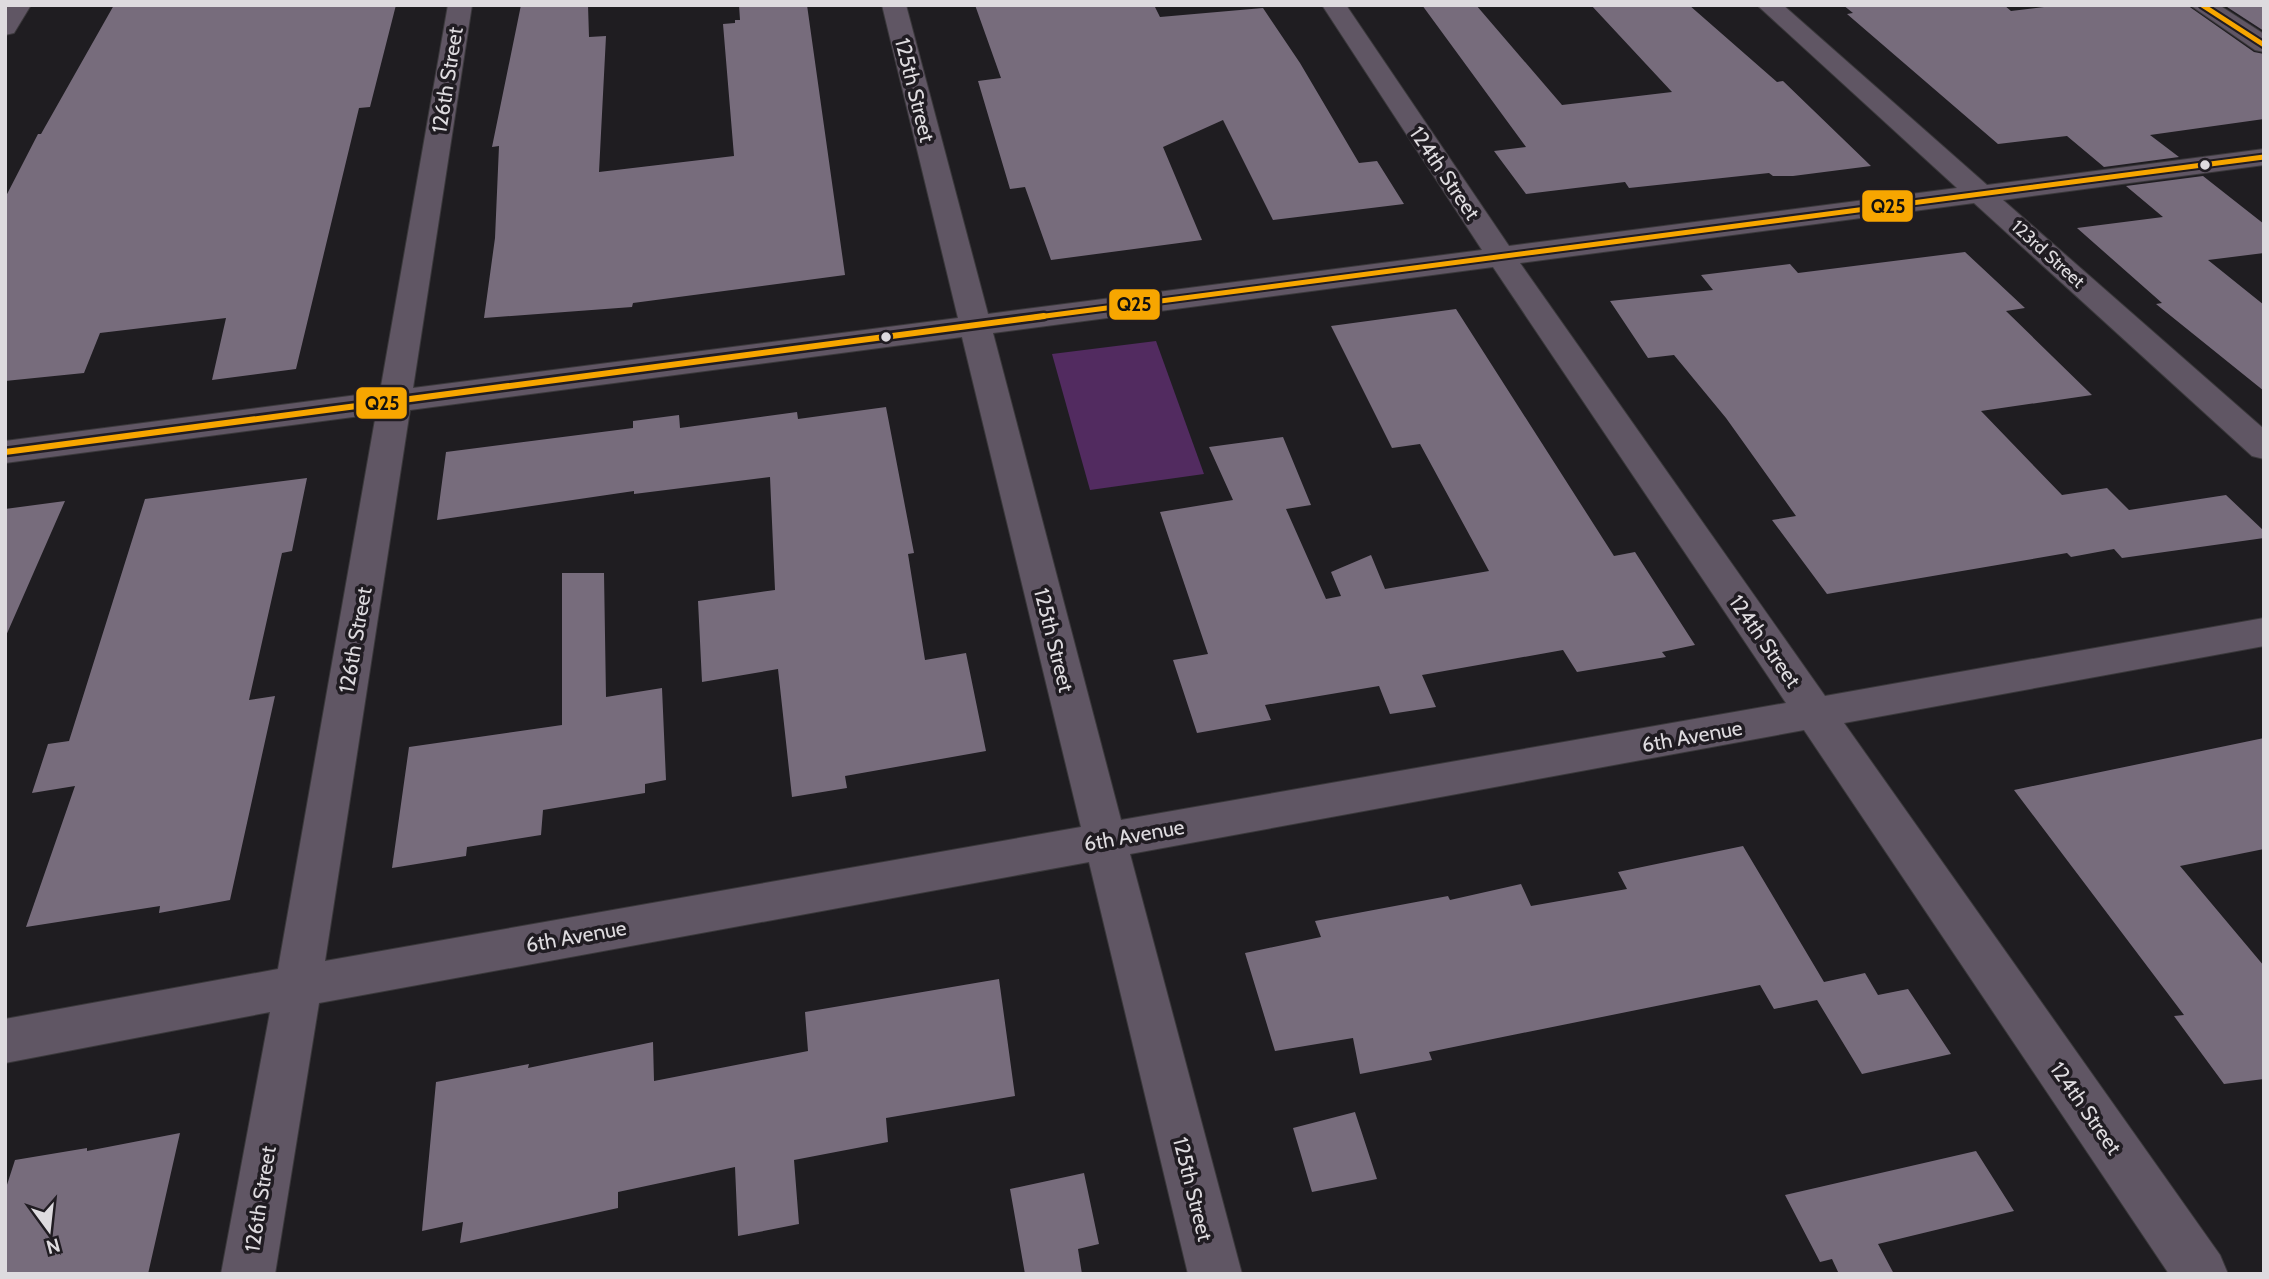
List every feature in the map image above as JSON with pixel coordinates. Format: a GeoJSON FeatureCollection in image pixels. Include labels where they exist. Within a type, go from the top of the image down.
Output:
{"type":"FeatureCollection","features":[{"type":"Feature","properties":{"kind":"street"},"geometry":{"type":"LineString","coordinates":[[5,28],[19,5]]}},
{"type":"Feature","properties":{"kind":"street","name":"126th Street"},"geometry":{"type":"LineString","coordinates":[[248,1274],[460,5]]}},
{"type":"Feature","properties":{"kind":"street","name":"125th Street"},"geometry":{"type":"LineString","coordinates":[[894,5],[1215,1274]]}},
{"type":"Feature","properties":{"kind":"street","name":"124th Street"},"geometry":{"type":"LineString","coordinates":[[1334,5],[1501,257],[2200,1274]]}},
{"type":"Feature","properties":{"kind":"street","name":"123rd Street"},"geometry":{"type":"LineString","coordinates":[[1769,5],[2264,448]]}},
{"type":"Feature","properties":{"kind":"street"},"geometry":{"type":"LineString","coordinates":[[2202,5],[2264,45]]}},
{"type":"Feature","properties":{"kind":"street"},"geometry":{"type":"LineString","coordinates":[[5,452],[2264,157]]}},
{"type":"Feature","properties":{"kind":"street","name":"6th Avenue"},"geometry":{"type":"LineString","coordinates":[[5,1041],[2264,632]]}},
{"type":"Feature","properties":{"kind":"shaded area"},"geometry":{"type":"Polygon","coordinates":[[[1156,341],[1204,474],[1090,490],[1052,354],[1156,341]]]}},
{"type":"Feature","properties":{"kind":"building"},"geometry":{"type":"Polygon","coordinates":[[[114,5],[396,5],[370,107],[359,108],[296,369],[212,380],[226,318],[100,333],[84,373],[5,381],[5,198],[38,134],[41,134],[114,5]]]}},
{"type":"Feature","properties":{"kind":"building"},"geometry":{"type":"Polygon","coordinates":[[[521,5],[588,5],[589,37],[606,36],[599,172],[734,156],[723,24],[740,20],[739,5],[807,5],[845,275],[633,303],[632,307],[484,318],[495,238],[499,146],[492,147],[521,5]]]}},
{"type":"Feature","properties":{"kind":"building"},"geometry":{"type":"Polygon","coordinates":[[[975,5],[1154,5],[1160,17],[1263,8],[1300,63],[1359,163],[1377,161],[1404,204],[1273,220],[1223,120],[1163,147],[1202,240],[1051,260],[1025,187],[1010,189],[978,81],[1001,78],[975,5]]]}},
{"type":"Feature","properties":{"kind":"building"},"geometry":{"type":"Polygon","coordinates":[[[1422,5],[1476,5],[1562,105],[1672,92],[1591,5],[1689,5],[1777,82],[1783,81],[1871,166],[1793,176],[1773,176],[1769,173],[1629,188],[1625,182],[1526,194],[1494,151],[1526,147],[1422,5]]]}},
{"type":"Feature","properties":{"kind":"building"},"geometry":{"type":"Polygon","coordinates":[[[1843,5],[2004,5],[2011,11],[2060,5],[2187,5],[2254,52],[2264,54],[2264,119],[2150,135],[2179,157],[2104,167],[2067,136],[1998,144],[1847,14],[1853,13],[1843,5]]]}},
{"type":"Feature","properties":{"kind":"building"},"geometry":{"type":"Polygon","coordinates":[[[2224,5],[2264,5],[2264,31],[2224,5]]]}},
{"type":"Feature","properties":{"kind":"building"},"geometry":{"type":"Polygon","coordinates":[[[2203,176],[2264,224],[2264,253],[2208,260],[2264,305],[2264,391],[2156,304],[2162,303],[2077,228],[2163,217],[2126,186],[2203,176]]]}},
{"type":"Feature","properties":{"kind":"building"},"geometry":{"type":"Polygon","coordinates":[[[1965,252],[2025,308],[2006,311],[2092,395],[1981,411],[2062,495],[2107,488],[2129,510],[2226,495],[2264,531],[2264,538],[2122,558],[2114,549],[2071,557],[2067,553],[1827,594],[1772,520],[1796,516],[1726,418],[1674,355],[1648,358],[1610,301],[1713,290],[1701,275],[1790,264],[1798,273],[1965,252]]]}},
{"type":"Feature","properties":{"kind":"building"},"geometry":{"type":"Polygon","coordinates":[[[1456,309],[1614,556],[1635,552],[1695,645],[1662,652],[1666,657],[1577,672],[1563,650],[1422,675],[1436,707],[1390,714],[1379,686],[1265,705],[1271,720],[1197,733],[1173,660],[1208,654],[1160,512],[1233,500],[1209,447],[1283,437],[1311,505],[1286,509],[1326,599],[1341,596],[1331,572],[1371,555],[1385,589],[1489,571],[1420,444],[1392,448],[1331,326],[1456,309]]]}},
{"type":"Feature","properties":{"kind":"building"},"geometry":{"type":"Polygon","coordinates":[[[886,407],[914,553],[908,554],[925,660],[966,653],[986,751],[845,776],[847,788],[792,797],[778,669],[702,682],[698,601],[775,590],[770,477],[634,494],[634,491],[437,520],[446,452],[633,428],[633,421],[679,415],[680,428],[797,412],[798,419],[886,407]]]}},
{"type":"Feature","properties":{"kind":"building"},"geometry":{"type":"Polygon","coordinates":[[[307,478],[292,551],[282,553],[249,700],[275,696],[230,900],[159,913],[160,906],[26,927],[75,786],[32,793],[48,744],[69,741],[145,499],[307,478]]]}},
{"type":"Feature","properties":{"kind":"building"},"geometry":{"type":"Polygon","coordinates":[[[65,501],[5,638],[5,509],[65,501]]]}},
{"type":"Feature","properties":{"kind":"building"},"geometry":{"type":"Polygon","coordinates":[[[562,573],[604,573],[606,697],[662,688],[666,780],[645,784],[645,793],[543,810],[541,835],[467,847],[466,856],[392,868],[409,747],[562,725],[562,573]]]}},
{"type":"Feature","properties":{"kind":"building"},"geometry":{"type":"Polygon","coordinates":[[[2264,738],[2264,849],[2180,866],[2264,966],[2264,1079],[2224,1084],[2174,1016],[2184,1015],[2014,790],[2264,738]]]}},
{"type":"Feature","properties":{"kind":"building"},"geometry":{"type":"Polygon","coordinates":[[[1743,846],[1824,982],[1865,973],[1878,995],[1908,989],[1951,1054],[1862,1074],[1817,1000],[1774,1009],[1760,985],[1429,1052],[1432,1060],[1360,1074],[1353,1038],[1275,1051],[1245,953],[1321,937],[1315,921],[1448,896],[1450,900],[1521,884],[1531,906],[1627,889],[1618,872],[1743,846]]]}},
{"type":"Feature","properties":{"kind":"building"},"geometry":{"type":"Polygon","coordinates":[[[999,979],[1015,1096],[886,1118],[888,1142],[794,1160],[799,1224],[738,1236],[735,1167],[618,1192],[618,1208],[460,1243],[463,1222],[422,1231],[436,1082],[529,1064],[528,1068],[653,1042],[654,1081],[808,1051],[805,1012],[999,979]]]}},
{"type":"Feature","properties":{"kind":"building"},"geometry":{"type":"Polygon","coordinates":[[[1355,1112],[1377,1179],[1312,1192],[1293,1128],[1355,1112]]]}},
{"type":"Feature","properties":{"kind":"building"},"geometry":{"type":"Polygon","coordinates":[[[180,1133],[148,1274],[5,1274],[5,1191],[15,1160],[87,1148],[87,1151],[180,1133]]]}},
{"type":"Feature","properties":{"kind":"building"},"geometry":{"type":"Polygon","coordinates":[[[1976,1151],[2014,1211],[1878,1244],[1894,1274],[1839,1274],[1832,1259],[1820,1262],[1785,1195],[1976,1151]]]}},
{"type":"Feature","properties":{"kind":"building"},"geometry":{"type":"Polygon","coordinates":[[[1084,1173],[1099,1244],[1078,1249],[1082,1274],[1025,1274],[1010,1189],[1084,1173]]]}},
{"type":"Feature","properties":{"kind":"transit line","name":"Q25"},"geometry":{"type":"LineString","coordinates":[[2202,5],[2264,45]]}},
{"type":"Feature","properties":{"kind":"transit line","name":"Q25"},"geometry":{"type":"LineString","coordinates":[[5,452],[2264,157]]}}]}
